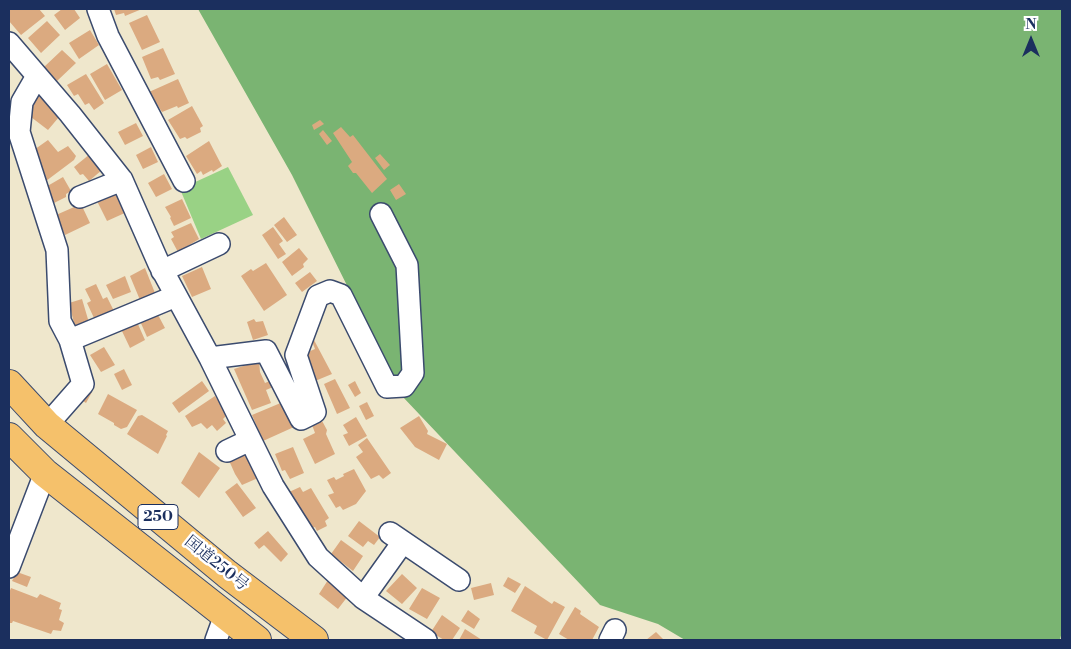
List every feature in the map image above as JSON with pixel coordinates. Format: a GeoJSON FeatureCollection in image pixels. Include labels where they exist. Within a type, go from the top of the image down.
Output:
{"type":"FeatureCollection","features":[{"type":"Feature","properties":{"kind":"highway","name":"国道250号"},"geometry":{"type":"LineString","coordinates":[[9,384],[47,424],[227,574],[314,640]]}},
{"type":"Feature","properties":{"kind":"highway","name":"250"},"geometry":{"type":"LineString","coordinates":[[9,437],[46,473],[221,628],[257,640]]}},
{"type":"Feature","properties":{"kind":"street"},"geometry":{"type":"LineString","coordinates":[[98,9],[108,36],[184,181]]}},
{"type":"Feature","properties":{"kind":"street"},"geometry":{"type":"LineString","coordinates":[[9,43],[70,114],[122,180],[162,271],[210,358],[273,486],[318,557],[363,598],[426,640]]}},
{"type":"Feature","properties":{"kind":"street"},"geometry":{"type":"LineString","coordinates":[[37,76],[22,102],[18,132],[57,250],[60,321],[70,340],[83,384],[47,424]]}},
{"type":"Feature","properties":{"kind":"street"},"geometry":{"type":"LineString","coordinates":[[80,197],[122,180]]}},
{"type":"Feature","properties":{"kind":"street"},"geometry":{"type":"LineString","coordinates":[[210,358],[266,351],[301,420],[315,412],[296,355],[318,296],[330,291],[340,295],[387,386],[404,386],[413,373],[407,265],[381,214]]}},
{"type":"Feature","properties":{"kind":"street"},"geometry":{"type":"LineString","coordinates":[[162,271],[218,244]]}},
{"type":"Feature","properties":{"kind":"street"},"geometry":{"type":"LineString","coordinates":[[70,340],[176,296]]}},
{"type":"Feature","properties":{"kind":"street"},"geometry":{"type":"LineString","coordinates":[[227,451],[250,440]]}},
{"type":"Feature","properties":{"kind":"street"},"geometry":{"type":"LineString","coordinates":[[9,567],[46,473]]}},
{"type":"Feature","properties":{"kind":"street"},"geometry":{"type":"LineString","coordinates":[[363,598],[396,538],[459,580]]}},
{"type":"Feature","properties":{"kind":"green space"},"geometry":{"type":"Polygon","coordinates":[[[198,9],[1062,9],[1062,631],[1060,640],[685,640],[658,624],[600,605],[402,396],[292,175],[198,9]]]}},
{"type":"Feature","properties":{"kind":"green space"},"geometry":{"type":"Polygon","coordinates":[[[228,167],[253,215],[201,239],[180,189],[228,167]]]}},
{"type":"Feature","properties":{"kind":"building"},"geometry":{"type":"Polygon","coordinates":[[[9,9],[39,9],[45,16],[21,35],[9,21],[9,9]]]}},
{"type":"Feature","properties":{"kind":"building"},"geometry":{"type":"Polygon","coordinates":[[[62,9],[74,9],[80,18],[65,30],[54,15],[62,9]]]}},
{"type":"Feature","properties":{"kind":"building"},"geometry":{"type":"Polygon","coordinates":[[[114,9],[142,9],[125,16],[124,13],[116,15],[114,9]]]}},
{"type":"Feature","properties":{"kind":"building"},"geometry":{"type":"Polygon","coordinates":[[[147,15],[160,42],[142,50],[129,23],[147,15]]]}},
{"type":"Feature","properties":{"kind":"building"},"geometry":{"type":"Polygon","coordinates":[[[47,21],[60,35],[41,53],[28,38],[47,21]]]}},
{"type":"Feature","properties":{"kind":"building"},"geometry":{"type":"Polygon","coordinates":[[[90,30],[99,45],[79,59],[69,43],[90,30]]]}},
{"type":"Feature","properties":{"kind":"building"},"geometry":{"type":"Polygon","coordinates":[[[163,48],[175,74],[160,80],[158,77],[151,79],[142,57],[163,48]]]}},
{"type":"Feature","properties":{"kind":"building"},"geometry":{"type":"Polygon","coordinates":[[[62,50],[76,63],[57,81],[44,67],[62,50]]]}},
{"type":"Feature","properties":{"kind":"building"},"geometry":{"type":"Polygon","coordinates":[[[107,64],[122,90],[105,100],[90,74],[107,64]]]}},
{"type":"Feature","properties":{"kind":"building"},"geometry":{"type":"Polygon","coordinates":[[[86,74],[104,103],[94,110],[89,103],[85,105],[78,94],[74,96],[67,85],[86,74]]]}},
{"type":"Feature","properties":{"kind":"building"},"geometry":{"type":"Polygon","coordinates":[[[178,79],[189,103],[162,112],[149,92],[178,79]]]}},
{"type":"Feature","properties":{"kind":"building"},"geometry":{"type":"Polygon","coordinates":[[[37,94],[59,117],[48,130],[27,114],[37,94]]]}},
{"type":"Feature","properties":{"kind":"building"},"geometry":{"type":"Polygon","coordinates":[[[192,106],[203,126],[200,128],[201,132],[187,139],[185,137],[180,139],[168,120],[192,106]]]}},
{"type":"Feature","properties":{"kind":"building"},"geometry":{"type":"Polygon","coordinates":[[[320,120],[324,124],[314,130],[312,125],[320,120]]]}},
{"type":"Feature","properties":{"kind":"building"},"geometry":{"type":"Polygon","coordinates":[[[136,123],[143,136],[125,145],[118,132],[136,123]]]}},
{"type":"Feature","properties":{"kind":"building"},"geometry":{"type":"Polygon","coordinates":[[[341,127],[350,137],[353,135],[387,179],[372,193],[348,166],[352,162],[333,133],[341,127]]]}},
{"type":"Feature","properties":{"kind":"building"},"geometry":{"type":"Polygon","coordinates":[[[323,130],[332,141],[327,145],[319,134],[323,130]]]}},
{"type":"Feature","properties":{"kind":"building"},"geometry":{"type":"Polygon","coordinates":[[[48,140],[58,152],[68,146],[76,156],[74,160],[46,181],[31,152],[48,140]]]}},
{"type":"Feature","properties":{"kind":"building"},"geometry":{"type":"Polygon","coordinates":[[[209,141],[222,166],[213,172],[212,170],[203,175],[201,171],[197,174],[186,156],[209,141]]]}},
{"type":"Feature","properties":{"kind":"building"},"geometry":{"type":"Polygon","coordinates":[[[151,147],[158,162],[143,169],[136,155],[151,147]]]}},
{"type":"Feature","properties":{"kind":"building"},"geometry":{"type":"Polygon","coordinates":[[[90,154],[102,170],[89,181],[83,174],[80,175],[74,167],[90,154]]]}},
{"type":"Feature","properties":{"kind":"building"},"geometry":{"type":"Polygon","coordinates":[[[380,154],[390,165],[384,170],[375,158],[380,154]]]}},
{"type":"Feature","properties":{"kind":"building"},"geometry":{"type":"Polygon","coordinates":[[[164,174],[172,189],[156,197],[148,183],[164,174]]]}},
{"type":"Feature","properties":{"kind":"building"},"geometry":{"type":"Polygon","coordinates":[[[63,177],[71,191],[66,194],[66,197],[52,204],[44,188],[63,177]]]}},
{"type":"Feature","properties":{"kind":"building"},"geometry":{"type":"Polygon","coordinates":[[[399,184],[406,194],[396,200],[390,190],[399,184]]]}},
{"type":"Feature","properties":{"kind":"building"},"geometry":{"type":"Polygon","coordinates":[[[116,189],[127,212],[107,221],[96,199],[116,189]]]}},
{"type":"Feature","properties":{"kind":"building"},"geometry":{"type":"Polygon","coordinates":[[[182,199],[191,218],[174,226],[165,207],[182,199]]]}},
{"type":"Feature","properties":{"kind":"building"},"geometry":{"type":"Polygon","coordinates":[[[81,204],[90,223],[65,235],[56,215],[81,204]]]}},
{"type":"Feature","properties":{"kind":"building"},"geometry":{"type":"Polygon","coordinates":[[[284,217],[297,235],[287,242],[274,225],[284,217]]]}},
{"type":"Feature","properties":{"kind":"building"},"geometry":{"type":"Polygon","coordinates":[[[191,223],[199,239],[178,252],[171,239],[174,237],[171,232],[191,223]]]}},
{"type":"Feature","properties":{"kind":"building"},"geometry":{"type":"Polygon","coordinates":[[[273,227],[283,241],[279,244],[286,254],[278,259],[262,235],[273,227]]]}},
{"type":"Feature","properties":{"kind":"building"},"geometry":{"type":"Polygon","coordinates":[[[299,248],[308,259],[303,264],[304,267],[292,276],[282,262],[299,248]]]}},
{"type":"Feature","properties":{"kind":"building"},"geometry":{"type":"Polygon","coordinates":[[[266,263],[287,295],[264,311],[241,276],[251,269],[253,271],[266,263]]]}},
{"type":"Feature","properties":{"kind":"building"},"geometry":{"type":"Polygon","coordinates":[[[202,267],[211,289],[192,297],[182,276],[202,267]]]}},
{"type":"Feature","properties":{"kind":"building"},"geometry":{"type":"Polygon","coordinates":[[[145,268],[155,293],[140,300],[130,276],[145,268]]]}},
{"type":"Feature","properties":{"kind":"building"},"geometry":{"type":"Polygon","coordinates":[[[310,272],[317,281],[302,292],[295,283],[310,272]]]}},
{"type":"Feature","properties":{"kind":"building"},"geometry":{"type":"Polygon","coordinates":[[[125,276],[131,292],[113,299],[106,285],[125,276]]]}},
{"type":"Feature","properties":{"kind":"building"},"geometry":{"type":"Polygon","coordinates":[[[96,284],[103,299],[107,297],[114,311],[99,321],[97,317],[94,318],[87,303],[91,301],[85,289],[96,284]]]}},
{"type":"Feature","properties":{"kind":"building"},"geometry":{"type":"Polygon","coordinates":[[[82,299],[90,326],[76,331],[69,303],[82,299]]]}},
{"type":"Feature","properties":{"kind":"building"},"geometry":{"type":"Polygon","coordinates":[[[157,313],[165,328],[147,337],[140,321],[157,313]]]}},
{"type":"Feature","properties":{"kind":"building"},"geometry":{"type":"Polygon","coordinates":[[[254,319],[256,322],[263,321],[268,335],[253,340],[247,322],[254,319]]]}},
{"type":"Feature","properties":{"kind":"building"},"geometry":{"type":"Polygon","coordinates":[[[137,322],[145,340],[130,348],[121,329],[137,322]]]}},
{"type":"Feature","properties":{"kind":"building"},"geometry":{"type":"Polygon","coordinates":[[[314,340],[332,374],[315,381],[308,361],[308,352],[315,349],[312,341],[314,340]]]}},
{"type":"Feature","properties":{"kind":"building"},"geometry":{"type":"Polygon","coordinates":[[[104,347],[115,365],[101,372],[90,355],[104,347]]]}},
{"type":"Feature","properties":{"kind":"building"},"geometry":{"type":"Polygon","coordinates":[[[259,361],[260,372],[265,383],[272,380],[273,387],[266,390],[271,403],[252,410],[234,369],[259,361]]]}},
{"type":"Feature","properties":{"kind":"building"},"geometry":{"type":"Polygon","coordinates":[[[124,369],[132,385],[122,390],[114,374],[124,369]]]}},
{"type":"Feature","properties":{"kind":"building"},"geometry":{"type":"Polygon","coordinates":[[[335,379],[350,408],[337,414],[324,384],[335,379]]]}},
{"type":"Feature","properties":{"kind":"building"},"geometry":{"type":"Polygon","coordinates":[[[202,381],[209,391],[179,413],[172,403],[202,381]]]}},
{"type":"Feature","properties":{"kind":"building"},"geometry":{"type":"Polygon","coordinates":[[[355,381],[361,393],[355,397],[348,385],[355,381]]]}},
{"type":"Feature","properties":{"kind":"building"},"geometry":{"type":"Polygon","coordinates":[[[86,388],[92,392],[86,403],[80,399],[86,388]]]}},
{"type":"Feature","properties":{"kind":"building"},"geometry":{"type":"Polygon","coordinates":[[[108,394],[137,410],[127,427],[121,429],[98,414],[108,394]]]}},
{"type":"Feature","properties":{"kind":"building"},"geometry":{"type":"Polygon","coordinates":[[[215,396],[227,415],[223,419],[226,423],[217,431],[212,425],[207,429],[201,423],[192,427],[185,416],[215,396]]]}},
{"type":"Feature","properties":{"kind":"building"},"geometry":{"type":"Polygon","coordinates":[[[283,402],[294,427],[263,441],[252,415],[283,402]]]}},
{"type":"Feature","properties":{"kind":"building"},"geometry":{"type":"Polygon","coordinates":[[[367,402],[374,416],[366,420],[359,406],[367,402]]]}},
{"type":"Feature","properties":{"kind":"building"},"geometry":{"type":"Polygon","coordinates":[[[142,415],[168,431],[158,454],[127,434],[138,416],[142,415]]]}},
{"type":"Feature","properties":{"kind":"building"},"geometry":{"type":"Polygon","coordinates":[[[419,416],[428,431],[427,434],[447,444],[439,460],[415,447],[400,428],[419,416]]]}},
{"type":"Feature","properties":{"kind":"building"},"geometry":{"type":"Polygon","coordinates":[[[356,417],[367,436],[349,446],[343,435],[348,433],[343,425],[356,417]]]}},
{"type":"Feature","properties":{"kind":"building"},"geometry":{"type":"Polygon","coordinates":[[[321,419],[335,454],[315,464],[303,439],[315,433],[311,422],[321,419]]]}},
{"type":"Feature","properties":{"kind":"building"},"geometry":{"type":"Polygon","coordinates":[[[367,438],[391,473],[383,479],[379,475],[371,479],[356,457],[363,452],[358,445],[367,438]]]}},
{"type":"Feature","properties":{"kind":"building"},"geometry":{"type":"Polygon","coordinates":[[[293,447],[304,473],[290,479],[285,470],[282,471],[275,454],[293,447]]]}},
{"type":"Feature","properties":{"kind":"building"},"geometry":{"type":"Polygon","coordinates":[[[244,448],[258,478],[242,485],[227,456],[244,448]]]}},
{"type":"Feature","properties":{"kind":"building"},"geometry":{"type":"Polygon","coordinates":[[[199,452],[220,468],[199,498],[181,483],[199,452]]]}},
{"type":"Feature","properties":{"kind":"building"},"geometry":{"type":"Polygon","coordinates":[[[354,469],[366,491],[356,504],[343,510],[340,506],[336,508],[328,495],[334,493],[327,480],[334,477],[336,480],[354,469]]]}},
{"type":"Feature","properties":{"kind":"building"},"geometry":{"type":"Polygon","coordinates":[[[237,483],[256,508],[243,517],[225,492],[237,483]]]}},
{"type":"Feature","properties":{"kind":"building"},"geometry":{"type":"Polygon","coordinates":[[[300,487],[303,492],[311,488],[329,518],[325,521],[327,526],[317,531],[315,527],[309,529],[287,493],[300,487]]]}},
{"type":"Feature","properties":{"kind":"building"},"geometry":{"type":"Polygon","coordinates":[[[359,521],[380,537],[374,545],[368,541],[363,547],[348,536],[359,521]]]}},
{"type":"Feature","properties":{"kind":"building"},"geometry":{"type":"Polygon","coordinates":[[[268,531],[288,554],[281,562],[264,545],[259,549],[254,543],[268,531]]]}},
{"type":"Feature","properties":{"kind":"building"},"geometry":{"type":"Polygon","coordinates":[[[341,540],[363,556],[353,571],[331,554],[341,540]]]}},
{"type":"Feature","properties":{"kind":"building"},"geometry":{"type":"Polygon","coordinates":[[[17,572],[31,577],[27,587],[12,581],[17,572]]]}},
{"type":"Feature","properties":{"kind":"building"},"geometry":{"type":"Polygon","coordinates":[[[402,574],[417,588],[402,604],[386,591],[402,574]]]}},
{"type":"Feature","properties":{"kind":"building"},"geometry":{"type":"Polygon","coordinates":[[[508,577],[521,584],[515,593],[503,586],[508,577]]]}},
{"type":"Feature","properties":{"kind":"building"},"geometry":{"type":"Polygon","coordinates":[[[328,580],[348,596],[338,609],[319,594],[328,580]]]}},
{"type":"Feature","properties":{"kind":"building"},"geometry":{"type":"Polygon","coordinates":[[[491,583],[494,595],[474,600],[471,588],[491,583]]]}},
{"type":"Feature","properties":{"kind":"building"},"geometry":{"type":"Polygon","coordinates":[[[525,586],[552,604],[554,601],[565,607],[547,640],[534,633],[537,626],[511,611],[525,586]]]}},
{"type":"Feature","properties":{"kind":"building"},"geometry":{"type":"Polygon","coordinates":[[[11,588],[37,598],[40,594],[61,603],[59,609],[62,610],[59,620],[64,623],[61,631],[53,630],[51,634],[13,621],[9,623],[9,593],[11,588]]]}},
{"type":"Feature","properties":{"kind":"building"},"geometry":{"type":"Polygon","coordinates":[[[422,588],[440,598],[427,619],[409,609],[422,588]]]}},
{"type":"Feature","properties":{"kind":"building"},"geometry":{"type":"Polygon","coordinates":[[[575,607],[581,611],[580,614],[599,627],[592,640],[569,640],[559,634],[575,607]]]}},
{"type":"Feature","properties":{"kind":"building"},"geometry":{"type":"Polygon","coordinates":[[[468,610],[480,619],[474,629],[461,621],[468,610]]]}},
{"type":"Feature","properties":{"kind":"building"},"geometry":{"type":"Polygon","coordinates":[[[442,615],[460,628],[452,640],[444,640],[431,632],[442,615]]]}},
{"type":"Feature","properties":{"kind":"building"},"geometry":{"type":"Polygon","coordinates":[[[465,629],[482,640],[459,640],[465,629]]]}},
{"type":"Feature","properties":{"kind":"building"},"geometry":{"type":"Polygon","coordinates":[[[656,632],[664,640],[646,640],[656,632]]]}}]}
